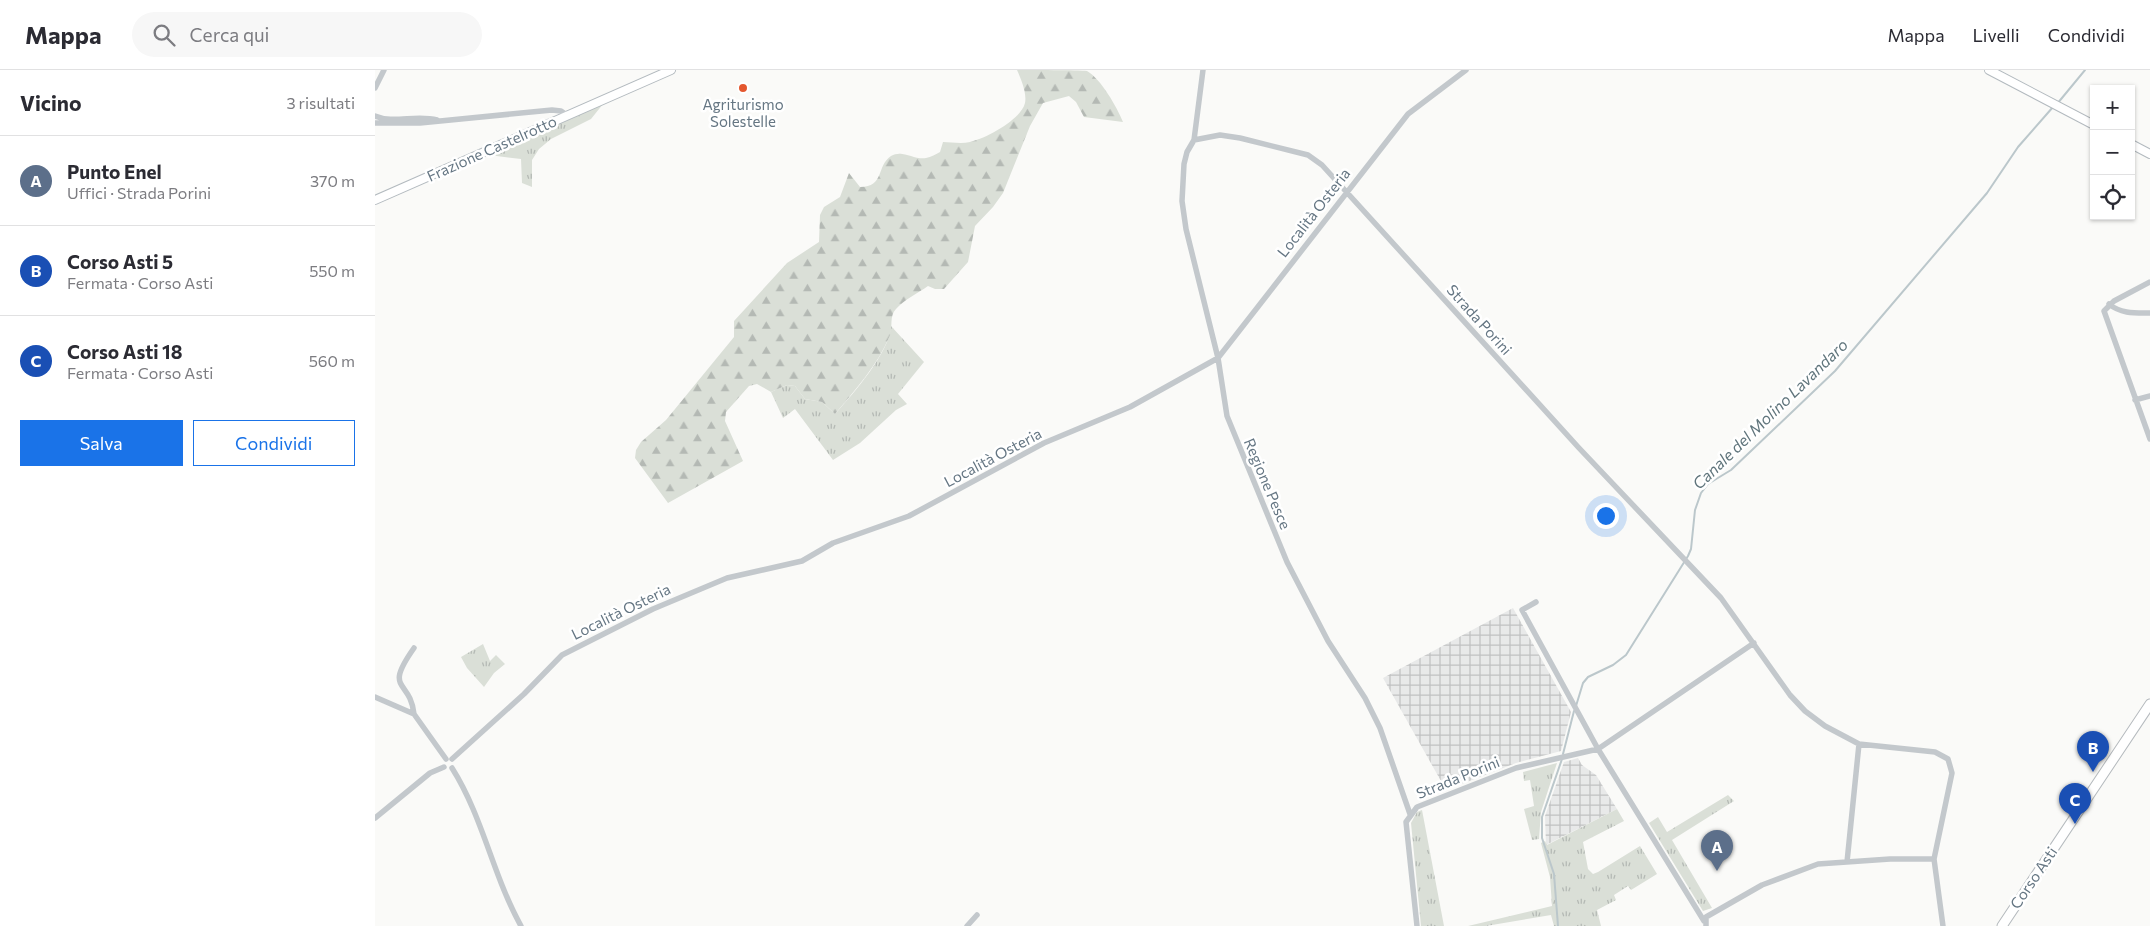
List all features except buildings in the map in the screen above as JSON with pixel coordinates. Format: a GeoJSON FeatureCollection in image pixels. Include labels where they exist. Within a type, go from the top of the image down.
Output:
{"type":"FeatureCollection","features":[{"type":"Feature","properties":{"kind":"main road"},"geometry":{"type":"LineString","coordinates":[[568,116],[671,70]]}},
{"type":"Feature","properties":{"kind":"main road"},"geometry":{"type":"LineString","coordinates":[[1989,70],[2090,123]]}},
{"type":"Feature","properties":{"kind":"main road","name":"Frazione Castelrotto"},"geometry":{"type":"LineString","coordinates":[[375,200],[568,116]]}},
{"type":"Feature","properties":{"kind":"main road"},"geometry":{"type":"LineString","coordinates":[[2135,146],[2150,154]]}},
{"type":"Feature","properties":{"kind":"main road","name":"Corso Asti"},"geometry":{"type":"LineString","coordinates":[[2002,926],[2150,705]]}},
{"type":"Feature","properties":{"kind":"street"},"geometry":{"type":"LineString","coordinates":[[375,88],[384,70]]}},
{"type":"Feature","properties":{"kind":"street"},"geometry":{"type":"LineString","coordinates":[[1194,140],[1203,70]]}},
{"type":"Feature","properties":{"kind":"street","name":"Località Osteria"},"geometry":{"type":"LineString","coordinates":[[449,759],[524,694],[562,655],[653,609],[727,578],[802,561],[833,543],[909,516],[1044,443],[1130,407],[1219,358],[1408,114],[1466,70]]}},
{"type":"Feature","properties":{"kind":"street","name":"Frazione Castelrotto"},"geometry":{"type":"LineString","coordinates":[[375,123],[441,121],[552,110],[561,111],[568,116]]}},
{"type":"Feature","properties":{"kind":"street"},"geometry":{"type":"LineString","coordinates":[[375,116],[400,118],[424,116],[441,121]]}},
{"type":"Feature","properties":{"kind":"street","name":"Strada Porini"},"geometry":{"type":"LineString","coordinates":[[1194,140],[1220,135],[1233,137],[1308,155],[1322,165],[1684,561],[1721,598],[1790,695],[1805,711],[1825,726],[1859,744],[1935,752],[1948,759],[1951,773],[1935,859],[1943,926]]}},
{"type":"Feature","properties":{"kind":"street","name":"Regione Pesce"},"geometry":{"type":"LineString","coordinates":[[1194,140],[1187,152],[1184,164],[1182,201],[1186,230],[1219,358],[1227,416],[1272,529],[1328,641],[1365,698],[1380,728],[1410,814]]}},
{"type":"Feature","properties":{"kind":"street"},"geometry":{"type":"LineString","coordinates":[[2150,282],[2109,304],[2105,307],[2104,315],[2150,439]]}},
{"type":"Feature","properties":{"kind":"street"},"geometry":{"type":"LineString","coordinates":[[2109,304],[2115,309],[2126,313],[2150,313]]}},
{"type":"Feature","properties":{"kind":"street"},"geometry":{"type":"LineString","coordinates":[[2135,400],[2150,396]]}},
{"type":"Feature","properties":{"kind":"street"},"geometry":{"type":"LineString","coordinates":[[1536,602],[1521,610],[1598,749],[1705,924]]}},
{"type":"Feature","properties":{"kind":"street","name":"Strada Porini"},"geometry":{"type":"LineString","coordinates":[[1417,926],[1406,822],[1410,814],[1417,807],[1516,768],[1598,749],[1754,643]]}},
{"type":"Feature","properties":{"kind":"street"},"geometry":{"type":"LineString","coordinates":[[414,648],[402,665],[399,683],[413,705],[414,714]]}},
{"type":"Feature","properties":{"kind":"street"},"geometry":{"type":"LineString","coordinates":[[375,696],[414,714],[454,764],[452,768],[479,824],[497,876],[521,926]]}},
{"type":"Feature","properties":{"kind":"street"},"geometry":{"type":"LineString","coordinates":[[1847,862],[1859,744]]}},
{"type":"Feature","properties":{"kind":"street"},"geometry":{"type":"LineString","coordinates":[[375,818],[430,773],[444,766],[449,759]]}},
{"type":"Feature","properties":{"kind":"street"},"geometry":{"type":"LineString","coordinates":[[444,766],[452,768]]}},
{"type":"Feature","properties":{"kind":"street"},"geometry":{"type":"LineString","coordinates":[[1705,924],[1710,914],[1762,885],[1818,864],[1935,859]]}},
{"type":"Feature","properties":{"kind":"street"},"geometry":{"type":"LineString","coordinates":[[967,926],[977,915]]}},
{"type":"Feature","properties":{"kind":"shaded area"},"geometry":{"type":"Polygon","coordinates":[[[1513,608],[1571,712],[1561,751],[1516,763],[1446,790],[1383,678],[1513,608]]]}},
{"type":"Feature","properties":{"kind":"shaded area"},"geometry":{"type":"Polygon","coordinates":[[[1578,758],[1582,765],[1596,775],[1617,809],[1546,845],[1545,816],[1564,762],[1578,758]]]}},
{"type":"Feature","properties":{"kind":"green space"},"geometry":{"type":"Polygon","coordinates":[[[1017,70],[1087,71],[1098,80],[1113,101],[1123,122],[1084,117],[1076,102],[1069,96],[1043,103],[1030,126],[1003,193],[975,226],[968,262],[944,289],[935,289],[928,286],[896,309],[892,318],[890,335],[879,357],[835,414],[822,402],[805,399],[795,386],[787,385],[771,392],[757,384],[749,386],[726,412],[725,421],[743,461],[668,503],[635,458],[636,450],[641,442],[666,420],[734,337],[734,321],[787,263],[819,242],[820,215],[824,207],[840,197],[849,173],[860,187],[868,186],[877,180],[886,160],[895,154],[928,158],[940,152],[943,142],[970,142],[1002,128],[1017,116],[1025,103],[1022,82],[1017,70]]]}},
{"type":"Feature","properties":{"kind":"green space"},"geometry":{"type":"Polygon","coordinates":[[[603,104],[591,119],[551,139],[539,149],[532,160],[532,187],[522,183],[521,159],[489,155],[603,104]]]}},
{"type":"Feature","properties":{"kind":"green space"},"geometry":{"type":"Polygon","coordinates":[[[891,326],[924,362],[898,394],[907,404],[896,410],[860,443],[833,460],[795,409],[783,418],[771,392],[787,385],[795,386],[805,399],[822,402],[835,414],[869,373],[884,348],[891,326]]]}},
{"type":"Feature","properties":{"kind":"green space"},"geometry":{"type":"Polygon","coordinates":[[[483,644],[490,661],[496,655],[505,664],[494,673],[484,687],[467,668],[461,657],[483,644]]]}},
{"type":"Feature","properties":{"kind":"green space"},"geometry":{"type":"Polygon","coordinates":[[[1557,763],[1541,812],[1539,839],[1532,840],[1524,809],[1534,806],[1530,780],[1524,781],[1523,772],[1557,763]]]}},
{"type":"Feature","properties":{"kind":"green space"},"geometry":{"type":"Polygon","coordinates":[[[1728,795],[1734,801],[1672,840],[1712,908],[1703,911],[1649,823],[1658,817],[1667,832],[1728,795]]]}},
{"type":"Feature","properties":{"kind":"green space"},"geometry":{"type":"Polygon","coordinates":[[[1617,809],[1624,821],[1583,842],[1588,869],[1593,874],[1598,872],[1640,846],[1657,874],[1631,890],[1628,886],[1614,895],[1616,900],[1597,910],[1601,926],[1554,926],[1551,915],[1486,926],[1468,926],[1552,906],[1550,877],[1541,843],[1545,841],[1547,845],[1617,809]]]}},
{"type":"Feature","properties":{"kind":"green space"},"geometry":{"type":"Polygon","coordinates":[[[1422,810],[1444,926],[1421,926],[1411,823],[1417,812],[1422,810]]]}},
{"type":"Feature","properties":{"kind":"waterway","name":"Canale del Molino Lavandaro"},"geometry":{"type":"LineString","coordinates":[[2057,104],[2085,70]]}},
{"type":"Feature","properties":{"kind":"waterway","name":"Canale del Molino Lavandaro"},"geometry":{"type":"LineString","coordinates":[[1576,706],[1583,683],[1588,677],[1613,665],[1626,655],[1688,556],[1691,549],[1695,510],[1701,493],[1708,484],[1731,470],[1835,371],[1987,193],[2018,147],[2053,107]]}},
{"type":"Feature","properties":{"kind":"waterway","name":"Canale del Molino Lavandaro"},"geometry":{"type":"LineString","coordinates":[[1563,754],[1574,711]]}},
{"type":"Feature","properties":{"kind":"waterway","name":"Canale del Molino Lavandaro"},"geometry":{"type":"LineString","coordinates":[[1558,926],[1554,874],[1542,838],[1542,817],[1562,759]]}},
{"type":"Feature","properties":{"kind":"place","name":"Agriturismo Solestelle"},"geometry":{"type":"Point","coordinates":[743,88]}},
{"type":"Feature","properties":{"kind":"place","name":"Corso Asti 5"},"geometry":{"type":"Point","coordinates":[2093,772]}},
{"type":"Feature","properties":{"kind":"place","name":"Corso Asti 18"},"geometry":{"type":"Point","coordinates":[2075,824]}},
{"type":"Feature","properties":{"kind":"place","name":"Punto Enel"},"geometry":{"type":"Point","coordinates":[1717,871]}}]}
